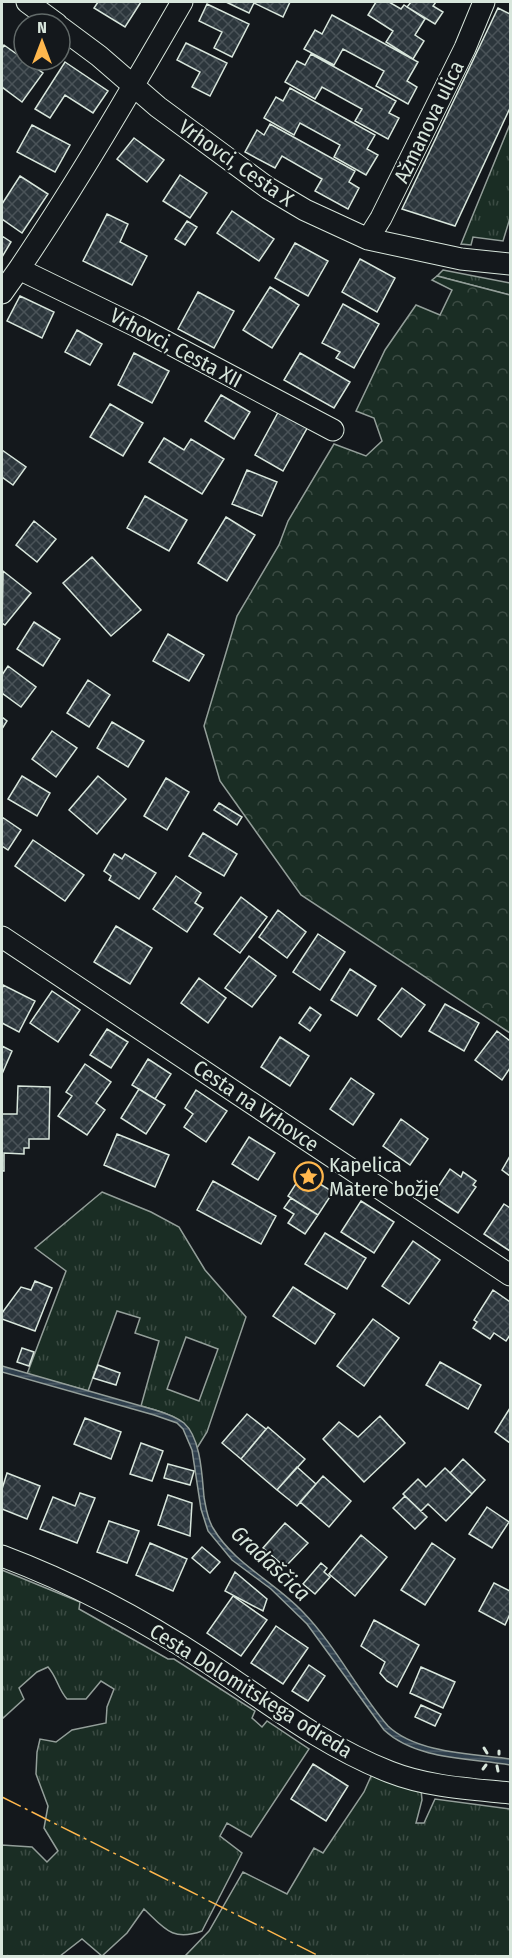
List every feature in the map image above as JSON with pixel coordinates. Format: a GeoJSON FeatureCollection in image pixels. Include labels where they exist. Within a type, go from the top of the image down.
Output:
{"type":"FeatureCollection","features":[{"type":"Feature","properties":{"kind":"street","name":"Vrhovci, Cesta X"},"geometry":{"type":"LineString","coordinates":[[27,2],[40,12]]}},
{"type":"Feature","properties":{"kind":"street"},"geometry":{"type":"LineString","coordinates":[[2,293],[56,213],[182,2]]}},
{"type":"Feature","properties":{"kind":"street","name":"Ažmanova ulica"},"geometry":{"type":"LineString","coordinates":[[368,239],[381,218],[465,48],[484,2]]}},
{"type":"Feature","properties":{"kind":"street","name":"Vrhovci, Cesta X"},"geometry":{"type":"LineString","coordinates":[[72,36],[158,107],[268,188],[305,210],[368,239],[436,254],[510,264]]}},
{"type":"Feature","properties":{"kind":"street","name":"Vrhovci, Cesta XII"},"geometry":{"type":"LineString","coordinates":[[19,269],[138,327],[333,430]]}},
{"type":"Feature","properties":{"kind":"street","name":"Cesta na Vrhovce"},"geometry":{"type":"LineString","coordinates":[[2,936],[510,1275]]}},
{"type":"Feature","properties":{"kind":"street","name":"Cesta Dolomitskega odreda"},"geometry":{"type":"LineString","coordinates":[[2,1556],[65,1582],[146,1624],[325,1741],[359,1760],[392,1773],[425,1782],[510,1793]]}},
{"type":"Feature","properties":{"kind":"green space"},"geometry":{"type":"Polygon","coordinates":[[[510,124],[510,218],[503,241],[473,237],[471,245],[461,244],[510,124]]]}},
{"type":"Feature","properties":{"kind":"green space"},"geometry":{"type":"Polygon","coordinates":[[[443,270],[510,283],[510,295],[437,276],[443,270]]]}},
{"type":"Feature","properties":{"kind":"green space"},"geometry":{"type":"Polygon","coordinates":[[[437,276],[510,295],[510,1033],[301,895],[220,781],[204,726],[237,616],[279,545],[288,521],[334,444],[366,456],[382,441],[374,418],[356,411],[385,350],[416,305],[440,315],[452,290],[432,280],[437,276]]]}},
{"type":"Feature","properties":{"kind":"green space"},"geometry":{"type":"Polygon","coordinates":[[[102,1192],[151,1212],[179,1227],[205,1270],[246,1317],[207,1432],[197,1448],[187,1429],[176,1418],[141,1406],[159,1341],[135,1333],[140,1318],[117,1311],[88,1391],[27,1374],[66,1271],[35,1248],[102,1192]],[[186,1337],[167,1389],[199,1401],[218,1349],[186,1337]]]}},
{"type":"Feature","properties":{"kind":"green space"},"geometry":{"type":"Polygon","coordinates":[[[2,1570],[80,1602],[79,1609],[168,1659],[174,1659],[255,1711],[252,1718],[262,1727],[267,1721],[309,1749],[251,1837],[227,1823],[220,1836],[242,1853],[202,1931],[192,1934],[176,1934],[163,1927],[144,1909],[127,1933],[102,1956],[82,1939],[60,1956],[2,1956],[2,1845],[32,1847],[47,1862],[58,1851],[44,1828],[48,1806],[36,1774],[40,1739],[56,1742],[72,1730],[106,1723],[107,1707],[114,1689],[101,1681],[86,1699],[67,1699],[48,1667],[37,1672],[19,1688],[24,1699],[2,1719],[2,1570]]]}},
{"type":"Feature","properties":{"kind":"green space"},"geometry":{"type":"Polygon","coordinates":[[[372,1774],[421,1789],[422,1800],[416,1823],[424,1823],[435,1799],[510,1809],[510,1956],[185,1956],[209,1931],[243,1872],[287,1894],[314,1848],[323,1853],[364,1792],[372,1774]]]}},
{"type":"Feature","properties":{"kind":"water","name":"Gradaščica"},"geometry":{"type":"Polygon","coordinates":[[[2,1366],[159,1411],[184,1423],[190,1430],[197,1447],[206,1509],[213,1528],[232,1552],[292,1601],[315,1625],[388,1726],[400,1735],[429,1747],[510,1759],[510,1765],[427,1752],[397,1740],[384,1730],[307,1624],[271,1589],[232,1560],[208,1531],[201,1509],[192,1450],[183,1429],[177,1423],[2,1372],[2,1366]]]}},
{"type":"Feature","properties":{"kind":"building"},"geometry":{"type":"Polygon","coordinates":[[[98,2],[141,2],[125,27],[94,8],[98,2]]]}},
{"type":"Feature","properties":{"kind":"building"},"geometry":{"type":"Polygon","coordinates":[[[226,2],[290,2],[283,17],[254,3],[249,13],[226,2]]]}},
{"type":"Feature","properties":{"kind":"building"},"geometry":{"type":"Polygon","coordinates":[[[376,2],[389,2],[401,9],[404,5],[425,19],[415,35],[424,41],[413,59],[386,42],[393,31],[368,15],[376,2]]]}},
{"type":"Feature","properties":{"kind":"building"},"geometry":{"type":"Polygon","coordinates":[[[411,2],[436,2],[433,6],[443,12],[435,24],[407,7],[411,2]]]}},
{"type":"Feature","properties":{"kind":"building"},"geometry":{"type":"Polygon","coordinates":[[[207,4],[249,24],[232,57],[214,48],[222,32],[199,21],[207,4]]]}},
{"type":"Feature","properties":{"kind":"building"},"geometry":{"type":"Polygon","coordinates":[[[498,8],[510,14],[510,108],[455,226],[402,209],[498,8]]]}},
{"type":"Feature","properties":{"kind":"building"},"geometry":{"type":"Polygon","coordinates":[[[332,15],[418,62],[407,81],[417,87],[408,104],[376,86],[384,71],[343,49],[334,65],[304,49],[315,30],[322,34],[332,15]]]}},
{"type":"Feature","properties":{"kind":"building"},"geometry":{"type":"Polygon","coordinates":[[[186,43],[227,63],[210,96],[192,87],[200,72],[177,60],[186,43]]]}},
{"type":"Feature","properties":{"kind":"building"},"geometry":{"type":"Polygon","coordinates":[[[4,45],[12,51],[12,72],[43,73],[22,102],[2,87],[2,49],[4,45]]]}},
{"type":"Feature","properties":{"kind":"building"},"geometry":{"type":"Polygon","coordinates":[[[311,54],[396,101],[389,113],[399,118],[388,139],[355,121],[362,109],[322,87],[315,99],[285,82],[297,61],[305,65],[311,54]]]}},
{"type":"Feature","properties":{"kind":"building"},"geometry":{"type":"Polygon","coordinates":[[[72,67],[108,91],[93,113],[65,95],[50,118],[35,109],[59,72],[72,72],[72,67]]]}},
{"type":"Feature","properties":{"kind":"building"},"geometry":{"type":"Polygon","coordinates":[[[290,88],[375,135],[367,149],[378,155],[366,175],[334,157],[340,145],[300,123],[294,135],[264,118],[276,97],[283,101],[290,88]]]}},
{"type":"Feature","properties":{"kind":"building"},"geometry":{"type":"Polygon","coordinates":[[[270,124],[355,171],[349,182],[359,188],[348,209],[315,191],[322,179],[282,156],[275,168],[245,152],[257,130],[264,135],[270,124]]]}},
{"type":"Feature","properties":{"kind":"building"},"geometry":{"type":"Polygon","coordinates":[[[32,125],[70,145],[55,172],[17,152],[32,125]]]}},
{"type":"Feature","properties":{"kind":"building"},"geometry":{"type":"Polygon","coordinates":[[[134,138],[164,160],[147,182],[117,159],[134,138]]]}},
{"type":"Feature","properties":{"kind":"building"},"geometry":{"type":"Polygon","coordinates":[[[180,175],[207,193],[190,218],[163,201],[180,175]]]}},
{"type":"Feature","properties":{"kind":"building"},"geometry":{"type":"Polygon","coordinates":[[[20,176],[48,194],[22,233],[2,219],[2,204],[20,176]]]}},
{"type":"Feature","properties":{"kind":"building"},"geometry":{"type":"Polygon","coordinates":[[[232,211],[274,239],[259,261],[217,233],[232,211]]]}},
{"type":"Feature","properties":{"kind":"building"},"geometry":{"type":"Polygon","coordinates":[[[107,214],[128,224],[120,242],[147,256],[132,285],[83,261],[107,214]]]}},
{"type":"Feature","properties":{"kind":"building"},"geometry":{"type":"Polygon","coordinates":[[[187,221],[197,227],[185,245],[175,239],[187,221]]]}},
{"type":"Feature","properties":{"kind":"building"},"geometry":{"type":"Polygon","coordinates":[[[2,236],[11,242],[2,257],[2,236]]]}},
{"type":"Feature","properties":{"kind":"building"},"geometry":{"type":"Polygon","coordinates":[[[295,243],[328,261],[308,296],[275,278],[295,243]]]}},
{"type":"Feature","properties":{"kind":"building"},"geometry":{"type":"Polygon","coordinates":[[[360,259],[395,278],[377,312],[342,292],[360,259]]]}},
{"type":"Feature","properties":{"kind":"building"},"geometry":{"type":"Polygon","coordinates":[[[270,287],[299,305],[272,348],[243,330],[270,287]]]}},
{"type":"Feature","properties":{"kind":"building"},"geometry":{"type":"Polygon","coordinates":[[[198,292],[234,311],[214,348],[178,329],[198,292]]]}},
{"type":"Feature","properties":{"kind":"building"},"geometry":{"type":"Polygon","coordinates":[[[20,296],[54,312],[42,338],[7,321],[20,296]]]}},
{"type":"Feature","properties":{"kind":"building"},"geometry":{"type":"Polygon","coordinates":[[[343,304],[379,324],[354,368],[336,358],[340,352],[322,343],[343,304]]]}},
{"type":"Feature","properties":{"kind":"building"},"geometry":{"type":"Polygon","coordinates":[[[77,330],[102,344],[90,365],[65,352],[77,330]]]}},
{"type":"Feature","properties":{"kind":"building"},"geometry":{"type":"Polygon","coordinates":[[[134,353],[169,371],[152,403],[118,385],[134,353]]]}},
{"type":"Feature","properties":{"kind":"building"},"geometry":{"type":"Polygon","coordinates":[[[300,353],[350,382],[334,408],[284,380],[300,353]]]}},
{"type":"Feature","properties":{"kind":"building"},"geometry":{"type":"Polygon","coordinates":[[[221,395],[250,412],[234,439],[205,421],[221,395]]]}},
{"type":"Feature","properties":{"kind":"building"},"geometry":{"type":"Polygon","coordinates":[[[110,404],[143,423],[123,456],[90,437],[110,404]]]}},
{"type":"Feature","properties":{"kind":"building"},"geometry":{"type":"Polygon","coordinates":[[[281,407],[310,423],[283,471],[255,455],[281,407]]]}},
{"type":"Feature","properties":{"kind":"building"},"geometry":{"type":"Polygon","coordinates":[[[164,438],[184,450],[191,439],[224,459],[202,494],[149,462],[164,438]]]}},
{"type":"Feature","properties":{"kind":"building"},"geometry":{"type":"Polygon","coordinates":[[[2,450],[26,467],[13,485],[2,477],[2,450]]]}},
{"type":"Feature","properties":{"kind":"building"},"geometry":{"type":"Polygon","coordinates":[[[247,470],[277,482],[262,516],[232,504],[247,470]]]}},
{"type":"Feature","properties":{"kind":"building"},"geometry":{"type":"Polygon","coordinates":[[[145,496],[187,520],[169,551],[127,528],[145,496]]]}},
{"type":"Feature","properties":{"kind":"building"},"geometry":{"type":"Polygon","coordinates":[[[226,517],[255,535],[227,581],[198,563],[226,517]]]}},
{"type":"Feature","properties":{"kind":"building"},"geometry":{"type":"Polygon","coordinates":[[[34,521],[56,539],[37,562],[16,545],[34,521]]]}},
{"type":"Feature","properties":{"kind":"building"},"geometry":{"type":"Polygon","coordinates":[[[92,557],[141,610],[111,636],[63,583],[92,557]]]}},
{"type":"Feature","properties":{"kind":"building"},"geometry":{"type":"Polygon","coordinates":[[[3,571],[31,593],[5,625],[2,623],[3,571]]]}},
{"type":"Feature","properties":{"kind":"building"},"geometry":{"type":"Polygon","coordinates":[[[34,622],[60,639],[43,666],[17,649],[34,622]]]}},
{"type":"Feature","properties":{"kind":"building"},"geometry":{"type":"Polygon","coordinates":[[[168,634],[204,655],[189,681],[153,661],[168,634]]]}},
{"type":"Feature","properties":{"kind":"building"},"geometry":{"type":"Polygon","coordinates":[[[8,666],[36,687],[21,707],[2,693],[2,675],[8,666]]]}},
{"type":"Feature","properties":{"kind":"building"},"geometry":{"type":"Polygon","coordinates":[[[88,680],[110,695],[89,727],[67,713],[88,680]]]}},
{"type":"Feature","properties":{"kind":"building"},"geometry":{"type":"Polygon","coordinates":[[[2,717],[7,721],[2,729],[2,717]]]}},
{"type":"Feature","properties":{"kind":"building"},"geometry":{"type":"Polygon","coordinates":[[[112,722],[144,741],[128,767],[97,748],[112,722]]]}},
{"type":"Feature","properties":{"kind":"building"},"geometry":{"type":"Polygon","coordinates":[[[52,731],[77,748],[56,777],[32,759],[52,731]]]}},
{"type":"Feature","properties":{"kind":"building"},"geometry":{"type":"Polygon","coordinates":[[[22,776],[50,793],[37,816],[8,799],[22,776]]]}},
{"type":"Feature","properties":{"kind":"building"},"geometry":{"type":"Polygon","coordinates":[[[98,776],[126,799],[97,834],[69,810],[98,776]]]}},
{"type":"Feature","properties":{"kind":"building"},"geometry":{"type":"Polygon","coordinates":[[[166,778],[189,792],[167,830],[144,816],[166,778]]]}},
{"type":"Feature","properties":{"kind":"building"},"geometry":{"type":"Polygon","coordinates":[[[219,803],[242,817],[237,825],[214,810],[219,803]]]}},
{"type":"Feature","properties":{"kind":"building"},"geometry":{"type":"Polygon","coordinates":[[[2,817],[21,830],[8,850],[2,846],[2,817]]]}},
{"type":"Feature","properties":{"kind":"building"},"geometry":{"type":"Polygon","coordinates":[[[203,833],[237,854],[224,876],[189,856],[203,833]]]}},
{"type":"Feature","properties":{"kind":"building"},"geometry":{"type":"Polygon","coordinates":[[[33,840],[84,875],[65,901],[15,866],[33,840]]]}},
{"type":"Feature","properties":{"kind":"building"},"geometry":{"type":"Polygon","coordinates":[[[114,854],[122,859],[125,854],[156,873],[139,899],[109,880],[111,876],[104,871],[114,854]]]}},
{"type":"Feature","properties":{"kind":"building"},"geometry":{"type":"Polygon","coordinates":[[[176,876],[201,893],[195,903],[203,908],[187,932],[153,909],[176,876]]]}},
{"type":"Feature","properties":{"kind":"building"},"geometry":{"type":"Polygon","coordinates":[[[241,897],[267,917],[240,953],[214,934],[241,897]]]}},
{"type":"Feature","properties":{"kind":"building"},"geometry":{"type":"Polygon","coordinates":[[[278,910],[306,932],[287,958],[259,937],[278,910]]]}},
{"type":"Feature","properties":{"kind":"building"},"geometry":{"type":"Polygon","coordinates":[[[116,926],[152,948],[130,984],[94,962],[116,926]]]}},
{"type":"Feature","properties":{"kind":"building"},"geometry":{"type":"Polygon","coordinates":[[[318,934],[345,952],[320,990],[293,972],[318,934]]]}},
{"type":"Feature","properties":{"kind":"building"},"geometry":{"type":"Polygon","coordinates":[[[249,956],[276,976],[252,1007],[225,988],[249,956]]]}},
{"type":"Feature","properties":{"kind":"building"},"geometry":{"type":"Polygon","coordinates":[[[350,969],[376,986],[357,1016],[331,1000],[350,969]]]}},
{"type":"Feature","properties":{"kind":"building"},"geometry":{"type":"Polygon","coordinates":[[[199,978],[226,998],[208,1023],[181,1003],[199,978]]]}},
{"type":"Feature","properties":{"kind":"building"},"geometry":{"type":"Polygon","coordinates":[[[3,985],[35,1001],[19,1032],[2,1023],[3,985]]]}},
{"type":"Feature","properties":{"kind":"building"},"geometry":{"type":"Polygon","coordinates":[[[402,988],[425,1005],[401,1037],[378,1019],[402,988]]]}},
{"type":"Feature","properties":{"kind":"building"},"geometry":{"type":"Polygon","coordinates":[[[52,991],[80,1010],[58,1042],[30,1023],[52,991]]]}},
{"type":"Feature","properties":{"kind":"building"},"geometry":{"type":"Polygon","coordinates":[[[445,1004],[479,1023],[464,1051],[429,1031],[445,1004]]]}},
{"type":"Feature","properties":{"kind":"building"},"geometry":{"type":"Polygon","coordinates":[[[310,1007],[321,1015],[310,1031],[299,1023],[310,1007]]]}},
{"type":"Feature","properties":{"kind":"building"},"geometry":{"type":"Polygon","coordinates":[[[107,1029],[128,1042],[111,1068],[90,1055],[107,1029]]]}},
{"type":"Feature","properties":{"kind":"building"},"geometry":{"type":"Polygon","coordinates":[[[497,1031],[510,1041],[510,1068],[502,1080],[475,1060],[497,1031]]]}},
{"type":"Feature","properties":{"kind":"building"},"geometry":{"type":"Polygon","coordinates":[[[280,1037],[309,1056],[290,1086],[261,1067],[280,1037]]]}},
{"type":"Feature","properties":{"kind":"building"},"geometry":{"type":"Polygon","coordinates":[[[2,1046],[12,1051],[2,1074],[2,1046]]]}},
{"type":"Feature","properties":{"kind":"building"},"geometry":{"type":"Polygon","coordinates":[[[148,1059],[171,1074],[155,1099],[132,1085],[148,1059]]]}},
{"type":"Feature","properties":{"kind":"building"},"geometry":{"type":"Polygon","coordinates":[[[85,1064],[111,1082],[96,1103],[105,1110],[87,1135],[58,1116],[72,1096],[66,1092],[85,1064]]]}},
{"type":"Feature","properties":{"kind":"building"},"geometry":{"type":"Polygon","coordinates":[[[351,1078],[374,1094],[353,1125],[330,1109],[351,1078]]]}},
{"type":"Feature","properties":{"kind":"building"},"geometry":{"type":"Polygon","coordinates":[[[18,1086],[50,1087],[49,1139],[29,1139],[29,1148],[24,1148],[24,1154],[4,1153],[4,1171],[2,1171],[2,1114],[17,1114],[18,1086]]]}},
{"type":"Feature","properties":{"kind":"building"},"geometry":{"type":"Polygon","coordinates":[[[139,1089],[165,1105],[146,1134],[121,1118],[139,1089]]]}},
{"type":"Feature","properties":{"kind":"building"},"geometry":{"type":"Polygon","coordinates":[[[196,1090],[227,1111],[206,1142],[184,1127],[193,1114],[185,1108],[196,1090]]]}},
{"type":"Feature","properties":{"kind":"building"},"geometry":{"type":"Polygon","coordinates":[[[401,1119],[428,1139],[410,1165],[383,1146],[401,1119]]]}},
{"type":"Feature","properties":{"kind":"building"},"geometry":{"type":"Polygon","coordinates":[[[117,1134],[169,1155],[155,1187],[104,1165],[117,1134]]]}},
{"type":"Feature","properties":{"kind":"building"},"geometry":{"type":"Polygon","coordinates":[[[249,1137],[275,1153],[258,1180],[232,1164],[249,1137]]]}},
{"type":"Feature","properties":{"kind":"building"},"geometry":{"type":"Polygon","coordinates":[[[510,1156],[510,1176],[502,1170],[510,1156]]]}},
{"type":"Feature","properties":{"kind":"building"},"geometry":{"type":"Polygon","coordinates":[[[450,1169],[461,1177],[463,1172],[476,1181],[473,1185],[476,1187],[458,1213],[432,1196],[450,1169]]]}},
{"type":"Feature","properties":{"kind":"building"},"geometry":{"type":"Polygon","coordinates":[[[307,1170],[314,1174],[309,1181],[302,1177],[307,1170]]]}},
{"type":"Feature","properties":{"kind":"building"},"geometry":{"type":"Polygon","coordinates":[[[299,1179],[313,1189],[317,1182],[333,1192],[318,1215],[288,1196],[299,1179]]]}},
{"type":"Feature","properties":{"kind":"building"},"geometry":{"type":"Polygon","coordinates":[[[213,1181],[276,1216],[261,1244],[197,1210],[213,1181]]]}},
{"type":"Feature","properties":{"kind":"building"},"geometry":{"type":"Polygon","coordinates":[[[291,1198],[318,1215],[305,1234],[288,1223],[294,1214],[284,1208],[291,1198]]]}},
{"type":"Feature","properties":{"kind":"building"},"geometry":{"type":"Polygon","coordinates":[[[361,1201],[394,1222],[374,1253],[341,1232],[361,1201]]]}},
{"type":"Feature","properties":{"kind":"building"},"geometry":{"type":"Polygon","coordinates":[[[504,1204],[510,1208],[510,1251],[484,1234],[504,1204]]]}},
{"type":"Feature","properties":{"kind":"building"},"geometry":{"type":"Polygon","coordinates":[[[325,1233],[366,1258],[347,1289],[305,1264],[325,1233]]]}},
{"type":"Feature","properties":{"kind":"building"},"geometry":{"type":"Polygon","coordinates":[[[413,1241],[440,1260],[409,1304],[382,1286],[413,1241]]]}},
{"type":"Feature","properties":{"kind":"building"},"geometry":{"type":"Polygon","coordinates":[[[35,1281],[52,1288],[35,1331],[2,1319],[2,1313],[21,1287],[31,1290],[35,1281]]]}},
{"type":"Feature","properties":{"kind":"building"},"geometry":{"type":"Polygon","coordinates":[[[293,1287],[335,1314],[315,1344],[273,1316],[293,1287]]]}},
{"type":"Feature","properties":{"kind":"building"},"geometry":{"type":"Polygon","coordinates":[[[493,1290],[510,1302],[510,1335],[506,1341],[494,1333],[490,1339],[473,1328],[477,1322],[474,1320],[493,1290]]]}},
{"type":"Feature","properties":{"kind":"building"},"geometry":{"type":"Polygon","coordinates":[[[373,1319],[399,1338],[364,1386],[337,1366],[373,1319]]]}},
{"type":"Feature","properties":{"kind":"building"},"geometry":{"type":"Polygon","coordinates":[[[22,1348],[34,1352],[29,1366],[17,1362],[22,1348]]]}},
{"type":"Feature","properties":{"kind":"building"},"geometry":{"type":"Polygon","coordinates":[[[440,1362],[481,1385],[468,1409],[426,1385],[440,1362]]]}},
{"type":"Feature","properties":{"kind":"building"},"geometry":{"type":"Polygon","coordinates":[[[98,1365],[120,1373],[116,1385],[93,1378],[98,1365]]]}},
{"type":"Feature","properties":{"kind":"building"},"geometry":{"type":"Polygon","coordinates":[[[510,1408],[510,1443],[495,1432],[510,1408]]]}},
{"type":"Feature","properties":{"kind":"building"},"geometry":{"type":"Polygon","coordinates":[[[247,1414],[266,1429],[241,1459],[222,1443],[247,1414]]]}},
{"type":"Feature","properties":{"kind":"building"},"geometry":{"type":"Polygon","coordinates":[[[380,1416],[405,1443],[364,1482],[323,1439],[339,1422],[358,1437],[380,1416]]]}},
{"type":"Feature","properties":{"kind":"building"},"geometry":{"type":"Polygon","coordinates":[[[85,1418],[121,1432],[111,1459],[74,1444],[85,1418]]]}},
{"type":"Feature","properties":{"kind":"building"},"geometry":{"type":"Polygon","coordinates":[[[268,1427],[305,1459],[277,1490],[241,1459],[268,1427]]]}},
{"type":"Feature","properties":{"kind":"building"},"geometry":{"type":"Polygon","coordinates":[[[141,1443],[163,1451],[152,1481],[130,1474],[141,1443]]]}},
{"type":"Feature","properties":{"kind":"building"},"geometry":{"type":"Polygon","coordinates":[[[463,1459],[485,1480],[472,1494],[450,1473],[463,1459]]]}},
{"type":"Feature","properties":{"kind":"building"},"geometry":{"type":"Polygon","coordinates":[[[168,1464],[194,1471],[190,1485],[164,1478],[168,1464]]]}},
{"type":"Feature","properties":{"kind":"building"},"geometry":{"type":"Polygon","coordinates":[[[297,1467],[316,1484],[297,1506],[277,1490],[297,1467]]]}},
{"type":"Feature","properties":{"kind":"building"},"geometry":{"type":"Polygon","coordinates":[[[445,1468],[472,1494],[446,1521],[428,1504],[421,1511],[403,1494],[418,1479],[426,1487],[445,1468]]]}},
{"type":"Feature","properties":{"kind":"building"},"geometry":{"type":"Polygon","coordinates":[[[7,1473],[40,1486],[27,1519],[2,1509],[2,1489],[7,1473]]]}},
{"type":"Feature","properties":{"kind":"building"},"geometry":{"type":"Polygon","coordinates":[[[323,1476],[351,1501],[329,1527],[300,1502],[323,1476]]]}},
{"type":"Feature","properties":{"kind":"building"},"geometry":{"type":"Polygon","coordinates":[[[80,1493],[95,1498],[77,1543],[40,1529],[53,1497],[75,1506],[80,1493]]]}},
{"type":"Feature","properties":{"kind":"building"},"geometry":{"type":"Polygon","coordinates":[[[168,1495],[192,1503],[190,1536],[158,1525],[168,1495]]]}},
{"type":"Feature","properties":{"kind":"building"},"geometry":{"type":"Polygon","coordinates":[[[405,1496],[427,1517],[415,1529],[393,1508],[405,1496]]]}},
{"type":"Feature","properties":{"kind":"building"},"geometry":{"type":"Polygon","coordinates":[[[487,1507],[509,1522],[492,1548],[469,1534],[487,1507]]]}},
{"type":"Feature","properties":{"kind":"building"},"geometry":{"type":"Polygon","coordinates":[[[109,1521],[139,1531],[127,1563],[97,1552],[109,1521]]]}},
{"type":"Feature","properties":{"kind":"building"},"geometry":{"type":"Polygon","coordinates":[[[285,1523],[308,1543],[285,1567],[263,1548],[285,1523]]]}},
{"type":"Feature","properties":{"kind":"building"},"geometry":{"type":"Polygon","coordinates":[[[361,1535],[387,1557],[355,1596],[329,1574],[361,1535]]]}},
{"type":"Feature","properties":{"kind":"building"},"geometry":{"type":"Polygon","coordinates":[[[150,1543],[187,1559],[173,1591],[136,1575],[150,1543]]]}},
{"type":"Feature","properties":{"kind":"building"},"geometry":{"type":"Polygon","coordinates":[[[432,1543],[455,1559],[425,1605],[401,1590],[432,1543]]]}},
{"type":"Feature","properties":{"kind":"building"},"geometry":{"type":"Polygon","coordinates":[[[202,1547],[220,1562],[210,1573],[192,1558],[202,1547]]]}},
{"type":"Feature","properties":{"kind":"building"},"geometry":{"type":"Polygon","coordinates":[[[321,1563],[327,1568],[324,1572],[330,1577],[315,1594],[303,1584],[321,1563]]]}},
{"type":"Feature","properties":{"kind":"building"},"geometry":{"type":"Polygon","coordinates":[[[235,1572],[267,1599],[263,1611],[225,1591],[235,1572]]]}},
{"type":"Feature","properties":{"kind":"building"},"geometry":{"type":"Polygon","coordinates":[[[494,1583],[510,1591],[510,1614],[505,1625],[479,1611],[494,1583]]]}},
{"type":"Feature","properties":{"kind":"building"},"geometry":{"type":"Polygon","coordinates":[[[233,1596],[267,1620],[241,1656],[207,1633],[233,1596]]]}},
{"type":"Feature","properties":{"kind":"building"},"geometry":{"type":"Polygon","coordinates":[[[374,1620],[419,1645],[397,1687],[380,1673],[385,1662],[361,1646],[374,1620]]]}},
{"type":"Feature","properties":{"kind":"building"},"geometry":{"type":"Polygon","coordinates":[[[276,1626],[308,1648],[283,1684],[251,1663],[276,1626]]]}},
{"type":"Feature","properties":{"kind":"building"},"geometry":{"type":"Polygon","coordinates":[[[309,1665],[325,1676],[308,1701],[292,1691],[309,1665]]]}},
{"type":"Feature","properties":{"kind":"building"},"geometry":{"type":"Polygon","coordinates":[[[421,1667],[455,1682],[443,1708],[410,1693],[421,1667]]]}},
{"type":"Feature","properties":{"kind":"building"},"geometry":{"type":"Polygon","coordinates":[[[421,1705],[441,1714],[435,1726],[415,1717],[421,1705]]]}},
{"type":"Feature","properties":{"kind":"building"},"geometry":{"type":"Polygon","coordinates":[[[313,1764],[348,1786],[326,1821],[291,1799],[313,1764]]]}},
{"type":"Feature","properties":{"kind":"wall"},"geometry":{"type":"LineString","coordinates":[[484,1748],[487,1753]]}},
{"type":"Feature","properties":{"kind":"wall"},"geometry":{"type":"LineString","coordinates":[[483,1769],[486,1765]]}},
{"type":"Feature","properties":{"kind":"wall"},"geometry":{"type":"LineString","coordinates":[[497,1766],[498,1771]]}},
{"type":"Feature","properties":{"kind":"power"},"geometry":{"type":"LineString","coordinates":[[2,1797],[319,1956]]}},
{"type":"Feature","properties":{"kind":"place","name":"Kapelica Matere božje"},"geometry":{"type":"Point","coordinates":[308,1177]}}]}
